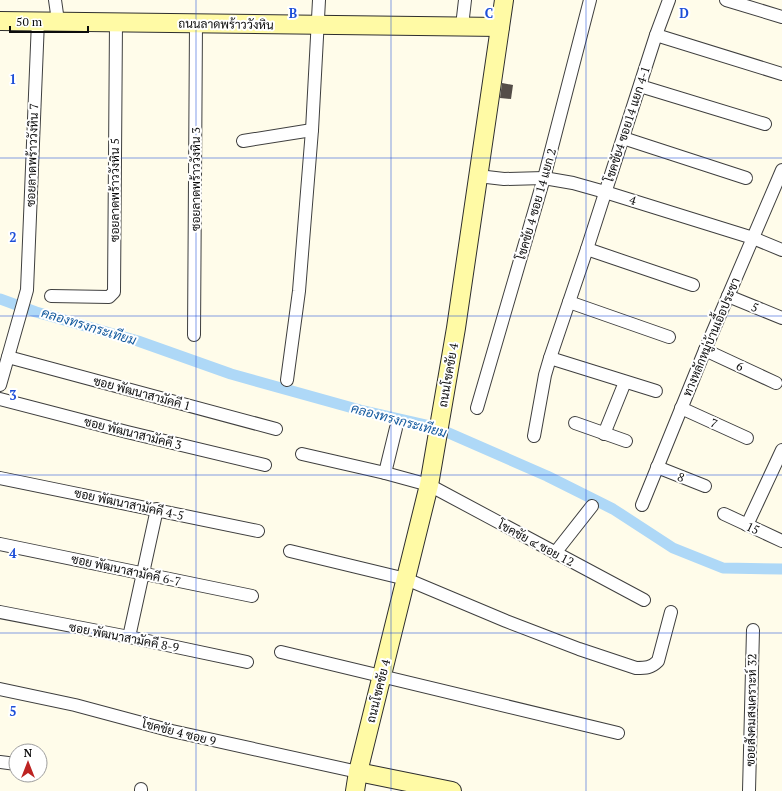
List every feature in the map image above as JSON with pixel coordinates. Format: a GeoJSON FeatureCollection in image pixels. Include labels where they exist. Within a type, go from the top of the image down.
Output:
{"type":"FeatureCollection","features":[{"type":"Feature","properties":{"kind":"main road","name":"ถนนโชคชัย 4"},"geometry":{"type":"LineString","coordinates":[[355,791],[358,772],[429,485],[456,328],[504,0]]}},
{"type":"Feature","properties":{"kind":"main road","name":"ถนนลาดพร้าววังหิน"},"geometry":{"type":"LineString","coordinates":[[0,21],[500,27]]}},
{"type":"Feature","properties":{"kind":"main road"},"geometry":{"type":"LineString","coordinates":[[358,772],[452,791]]}},
{"type":"Feature","properties":{"kind":"street"},"geometry":{"type":"LineString","coordinates":[[55,0],[58,22]]}},
{"type":"Feature","properties":{"kind":"street"},"geometry":{"type":"LineString","coordinates":[[287,380],[299,291],[312,130],[319,0]]}},
{"type":"Feature","properties":{"kind":"street"},"geometry":{"type":"LineString","coordinates":[[462,26],[465,0]]}},
{"type":"Feature","properties":{"kind":"street","name":"โชคชัย 4 ซอย 14 แยก 2"},"geometry":{"type":"LineString","coordinates":[[477,408],[544,178],[590,0]]}},
{"type":"Feature","properties":{"kind":"street","name":"โชคชัย4 ซอย14 แยก 4-1"},"geometry":{"type":"LineString","coordinates":[[534,436],[545,375],[550,358],[656,35],[669,0]]}},
{"type":"Feature","properties":{"kind":"street"},"geometry":{"type":"LineString","coordinates":[[726,0],[782,17]]}},
{"type":"Feature","properties":{"kind":"street","name":"ซอยลาดพร้าววังหิน 7"},"geometry":{"type":"LineString","coordinates":[[0,385],[2,372],[8,358],[24,301],[38,21]]}},
{"type":"Feature","properties":{"kind":"street","name":"ซอยลาดพร้าววังหิน 5"},"geometry":{"type":"LineString","coordinates":[[51,296],[109,297],[114,292],[116,22]]}},
{"type":"Feature","properties":{"kind":"street","name":"ซอยลาดพร้าววังหิน 3"},"geometry":{"type":"LineString","coordinates":[[194,335],[196,23]]}},
{"type":"Feature","properties":{"kind":"street"},"geometry":{"type":"LineString","coordinates":[[656,35],[782,74]]}},
{"type":"Feature","properties":{"kind":"street"},"geometry":{"type":"LineString","coordinates":[[640,86],[765,124]]}},
{"type":"Feature","properties":{"kind":"street"},"geometry":{"type":"LineString","coordinates":[[243,141],[312,130]]}},
{"type":"Feature","properties":{"kind":"street"},"geometry":{"type":"LineString","coordinates":[[623,138],[746,178]]}},
{"type":"Feature","properties":{"kind":"street","name":"4"},"geometry":{"type":"LineString","coordinates":[[478,176],[504,179],[544,178],[559,180],[605,192],[753,238],[782,250]]}},
{"type":"Feature","properties":{"kind":"street","name":"ทางหลักหมู่บ้านเอื้อประชา"},"geometry":{"type":"LineString","coordinates":[[642,505],[705,350],[780,178]]}},
{"type":"Feature","properties":{"kind":"street"},"geometry":{"type":"LineString","coordinates":[[587,249],[692,285]]}},
{"type":"Feature","properties":{"kind":"street","name":"5"},"geometry":{"type":"LineString","coordinates":[[728,296],[782,318]]}},
{"type":"Feature","properties":{"kind":"street"},"geometry":{"type":"LineString","coordinates":[[569,302],[669,337]]}},
{"type":"Feature","properties":{"kind":"street","name":"6"},"geometry":{"type":"LineString","coordinates":[[705,350],[776,383]]}},
{"type":"Feature","properties":{"kind":"street","name":"ซอย พัฒนาสามัคคี 1"},"geometry":{"type":"LineString","coordinates":[[8,358],[276,429]]}},
{"type":"Feature","properties":{"kind":"street"},"geometry":{"type":"LineString","coordinates":[[550,358],[656,391]]}},
{"type":"Feature","properties":{"kind":"street"},"geometry":{"type":"LineString","coordinates":[[604,434],[625,382]]}},
{"type":"Feature","properties":{"kind":"street","name":"ซอย พัฒนาสามัคคี 3"},"geometry":{"type":"LineString","coordinates":[[0,399],[265,465]]}},
{"type":"Feature","properties":{"kind":"street","name":"7"},"geometry":{"type":"LineString","coordinates":[[681,408],[747,438]]}},
{"type":"Feature","properties":{"kind":"street"},"geometry":{"type":"LineString","coordinates":[[575,423],[626,441]]}},
{"type":"Feature","properties":{"kind":"street"},"geometry":{"type":"LineString","coordinates":[[385,473],[396,428]]}},
{"type":"Feature","properties":{"kind":"street"},"geometry":{"type":"LineString","coordinates":[[747,525],[778,471],[782,450]]}},
{"type":"Feature","properties":{"kind":"street","name":"โชคชัย ๔ ซอย 12"},"geometry":{"type":"LineString","coordinates":[[302,454],[385,473],[429,485],[644,600]]}},
{"type":"Feature","properties":{"kind":"street","name":"8"},"geometry":{"type":"LineString","coordinates":[[657,467],[705,486]]}},
{"type":"Feature","properties":{"kind":"street","name":"ซอย พัฒนาสามัคคี 4-5"},"geometry":{"type":"LineString","coordinates":[[0,478],[157,509],[258,531]]}},
{"type":"Feature","properties":{"kind":"street"},"geometry":{"type":"LineString","coordinates":[[555,553],[592,506]]}},
{"type":"Feature","properties":{"kind":"street"},"geometry":{"type":"LineString","coordinates":[[129,637],[157,509]]}},
{"type":"Feature","properties":{"kind":"street","name":"15"},"geometry":{"type":"LineString","coordinates":[[724,514],[782,541]]}},
{"type":"Feature","properties":{"kind":"street","name":"ซอย พัฒนาสามัคคี 6-7"},"geometry":{"type":"LineString","coordinates":[[0,544],[252,596]]}},
{"type":"Feature","properties":{"kind":"street"},"geometry":{"type":"LineString","coordinates":[[290,551],[406,579],[506,621],[636,668],[653,666],[658,661],[671,612]]}},
{"type":"Feature","properties":{"kind":"street","name":"ซอย พัฒนาสามัคคี 8-9"},"geometry":{"type":"LineString","coordinates":[[0,612],[247,662]]}},
{"type":"Feature","properties":{"kind":"street","name":"ซอยสังคมสงเคราะห์ 32"},"geometry":{"type":"LineString","coordinates":[[749,791],[753,630]]}},
{"type":"Feature","properties":{"kind":"street"},"geometry":{"type":"LineString","coordinates":[[282,652],[618,733]]}},
{"type":"Feature","properties":{"kind":"street","name":"โชคชัย 4 ซอย 9"},"geometry":{"type":"LineString","coordinates":[[0,689],[75,705],[179,733],[358,772]]}},
{"type":"Feature","properties":{"kind":"building"},"geometry":{"type":"Polygon","coordinates":[[[502,83],[513,85],[511,99],[500,98],[502,83]]]}},
{"type":"Feature","properties":{"kind":"waterway","name":"คลองทรงกระเทียม"},"geometry":{"type":"LineString","coordinates":[[0,299],[36,312],[138,341],[231,374],[360,410],[435,427],[547,476],[613,509],[673,548],[723,568],[782,569]]}}]}
